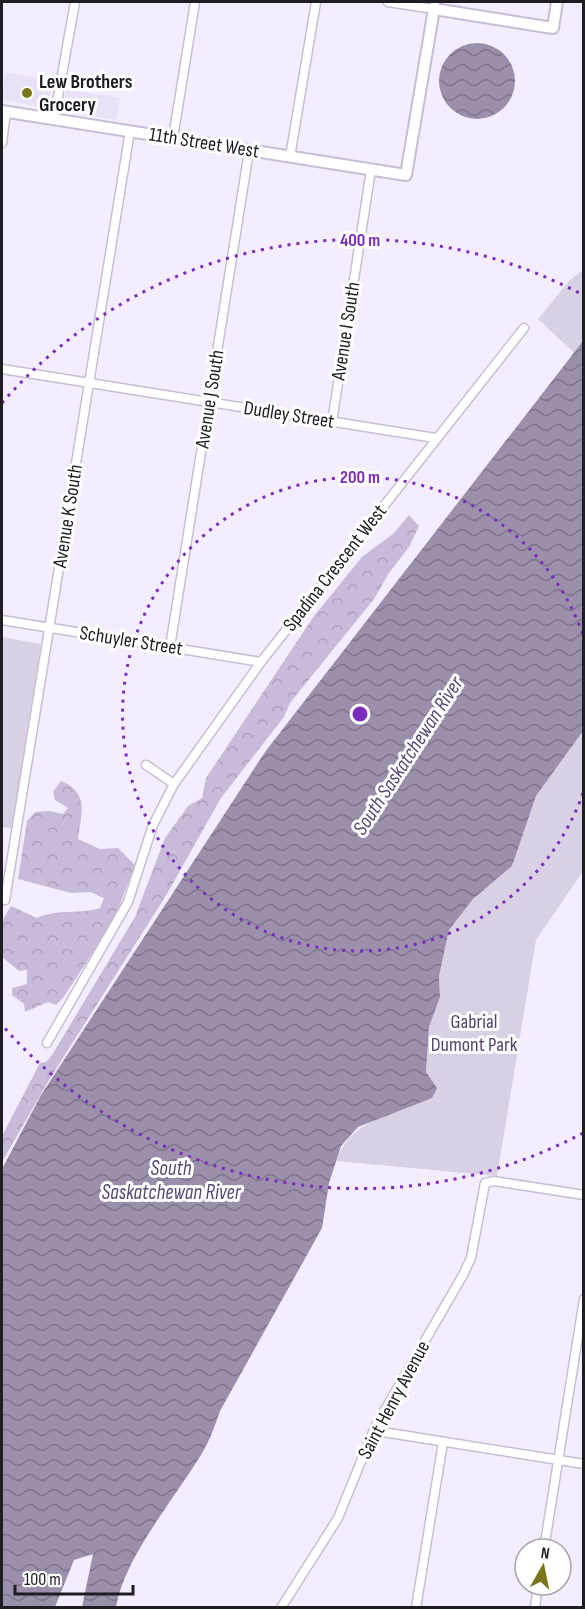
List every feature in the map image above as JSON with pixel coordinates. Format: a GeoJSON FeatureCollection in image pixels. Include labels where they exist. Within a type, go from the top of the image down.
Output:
{"type":"FeatureCollection","features":[{"type":"Feature","properties":{"kind":"street"},"geometry":{"type":"LineString","coordinates":[[54,119],[75,2]]}},
{"type":"Feature","properties":{"kind":"street"},"geometry":{"type":"LineString","coordinates":[[173,138],[195,2]]}},
{"type":"Feature","properties":{"kind":"street"},"geometry":{"type":"LineString","coordinates":[[290,157],[316,2]]}},
{"type":"Feature","properties":{"kind":"street"},"geometry":{"type":"LineString","coordinates":[[388,2],[434,5],[553,28],[557,2]]}},
{"type":"Feature","properties":{"kind":"street","name":"11th Street West"},"geometry":{"type":"LineString","coordinates":[[4,111],[406,175],[434,5]]}},
{"type":"Feature","properties":{"kind":"street"},"geometry":{"type":"LineString","coordinates":[[2,143],[4,111]]}},
{"type":"Feature","properties":{"kind":"street","name":"Avenue K South"},"geometry":{"type":"LineString","coordinates":[[5,900],[130,131]]}},
{"type":"Feature","properties":{"kind":"street","name":"Avenue J South"},"geometry":{"type":"LineString","coordinates":[[170,647],[249,151]]}},
{"type":"Feature","properties":{"kind":"street","name":"Avenue I South"},"geometry":{"type":"LineString","coordinates":[[332,422],[371,170]]}},
{"type":"Feature","properties":{"kind":"street","name":"Spadina Crescent West"},"geometry":{"type":"LineString","coordinates":[[47,1043],[65,1009],[114,932],[128,902],[153,825],[174,784],[261,662],[351,550],[435,438],[524,328]]}},
{"type":"Feature","properties":{"kind":"street","name":"Dudley Street"},"geometry":{"type":"LineString","coordinates":[[2,369],[435,438]]}},
{"type":"Feature","properties":{"kind":"street","name":"Schuyler Street"},"geometry":{"type":"LineString","coordinates":[[2,620],[261,662]]}},
{"type":"Feature","properties":{"kind":"street"},"geometry":{"type":"LineString","coordinates":[[146,765],[174,784]]}},
{"type":"Feature","properties":{"kind":"street","name":"Saint Henry Avenue"},"geometry":{"type":"LineString","coordinates":[[281,1608],[338,1518],[375,1427],[471,1258],[485,1183],[494,1181],[584,1195]]}},
{"type":"Feature","properties":{"kind":"street"},"geometry":{"type":"LineString","coordinates":[[546,1537],[584,1299]]}},
{"type":"Feature","properties":{"kind":"street"},"geometry":{"type":"LineString","coordinates":[[375,1427],[383,1432],[584,1464]]}},
{"type":"Feature","properties":{"kind":"street"},"geometry":{"type":"LineString","coordinates":[[416,1608],[443,1442]]}},
{"type":"Feature","properties":{"kind":"shaded area"},"geometry":{"type":"Polygon","coordinates":[[[5,73],[53,80],[49,103],[40,107],[2,99],[5,73]]]}},
{"type":"Feature","properties":{"kind":"shaded area"},"geometry":{"type":"Polygon","coordinates":[[[66,89],[120,98],[116,120],[68,112],[64,107],[66,89]]]}},
{"type":"Feature","properties":{"kind":"green space"},"geometry":{"type":"Polygon","coordinates":[[[583,270],[583,341],[574,353],[538,319],[570,280],[583,270]]]}},
{"type":"Feature","properties":{"kind":"green space"},"geometry":{"type":"Polygon","coordinates":[[[409,515],[419,526],[409,547],[389,573],[374,599],[290,703],[284,717],[221,798],[167,894],[49,1080],[2,1162],[2,1136],[40,1063],[46,1062],[52,1055],[135,917],[165,838],[188,806],[202,798],[206,778],[314,616],[362,557],[394,533],[409,515]]]}},
{"type":"Feature","properties":{"kind":"green space"},"geometry":{"type":"Polygon","coordinates":[[[2,637],[41,644],[12,828],[2,827],[2,637]]]}},
{"type":"Feature","properties":{"kind":"green space","name":"Gabrial Dumont Park"},"geometry":{"type":"Polygon","coordinates":[[[583,731],[583,871],[536,940],[497,1176],[336,1161],[343,1147],[362,1127],[388,1114],[431,1098],[426,1072],[429,1027],[440,997],[439,976],[449,930],[473,899],[512,866],[536,796],[583,731]]]}},
{"type":"Feature","properties":{"kind":"green space"},"geometry":{"type":"Polygon","coordinates":[[[61,781],[76,791],[80,798],[82,812],[78,839],[100,849],[118,848],[135,865],[114,920],[63,998],[56,1005],[48,1002],[25,1012],[24,1004],[12,995],[12,988],[27,984],[27,970],[19,971],[2,957],[2,921],[11,906],[37,918],[53,913],[100,908],[104,898],[90,892],[71,893],[18,879],[27,821],[35,812],[50,811],[63,814],[68,808],[55,800],[53,792],[61,781]]]}},
{"type":"Feature","properties":{"kind":"water"},"geometry":{"type":"Polygon","coordinates":[[[477,43],[491,46],[504,54],[512,67],[515,81],[512,95],[504,108],[491,116],[477,119],[463,116],[450,108],[442,95],[439,81],[442,67],[450,54],[463,46],[477,43]]]}},
{"type":"Feature","properties":{"kind":"water","name":"South Saskatchewan River"},"geometry":{"type":"Polygon","coordinates":[[[583,341],[583,731],[536,796],[512,866],[473,899],[449,930],[439,976],[440,997],[429,1027],[426,1072],[437,1088],[432,1098],[358,1127],[341,1146],[329,1183],[322,1228],[220,1411],[206,1446],[130,1566],[116,1607],[82,1607],[93,1554],[74,1560],[55,1607],[2,1607],[2,1169],[41,1095],[265,752],[583,341]]]}},
{"type":"Feature","properties":{"kind":"place","name":"Lew Brothers Grocery"},"geometry":{"type":"Point","coordinates":[27,93]}}]}
